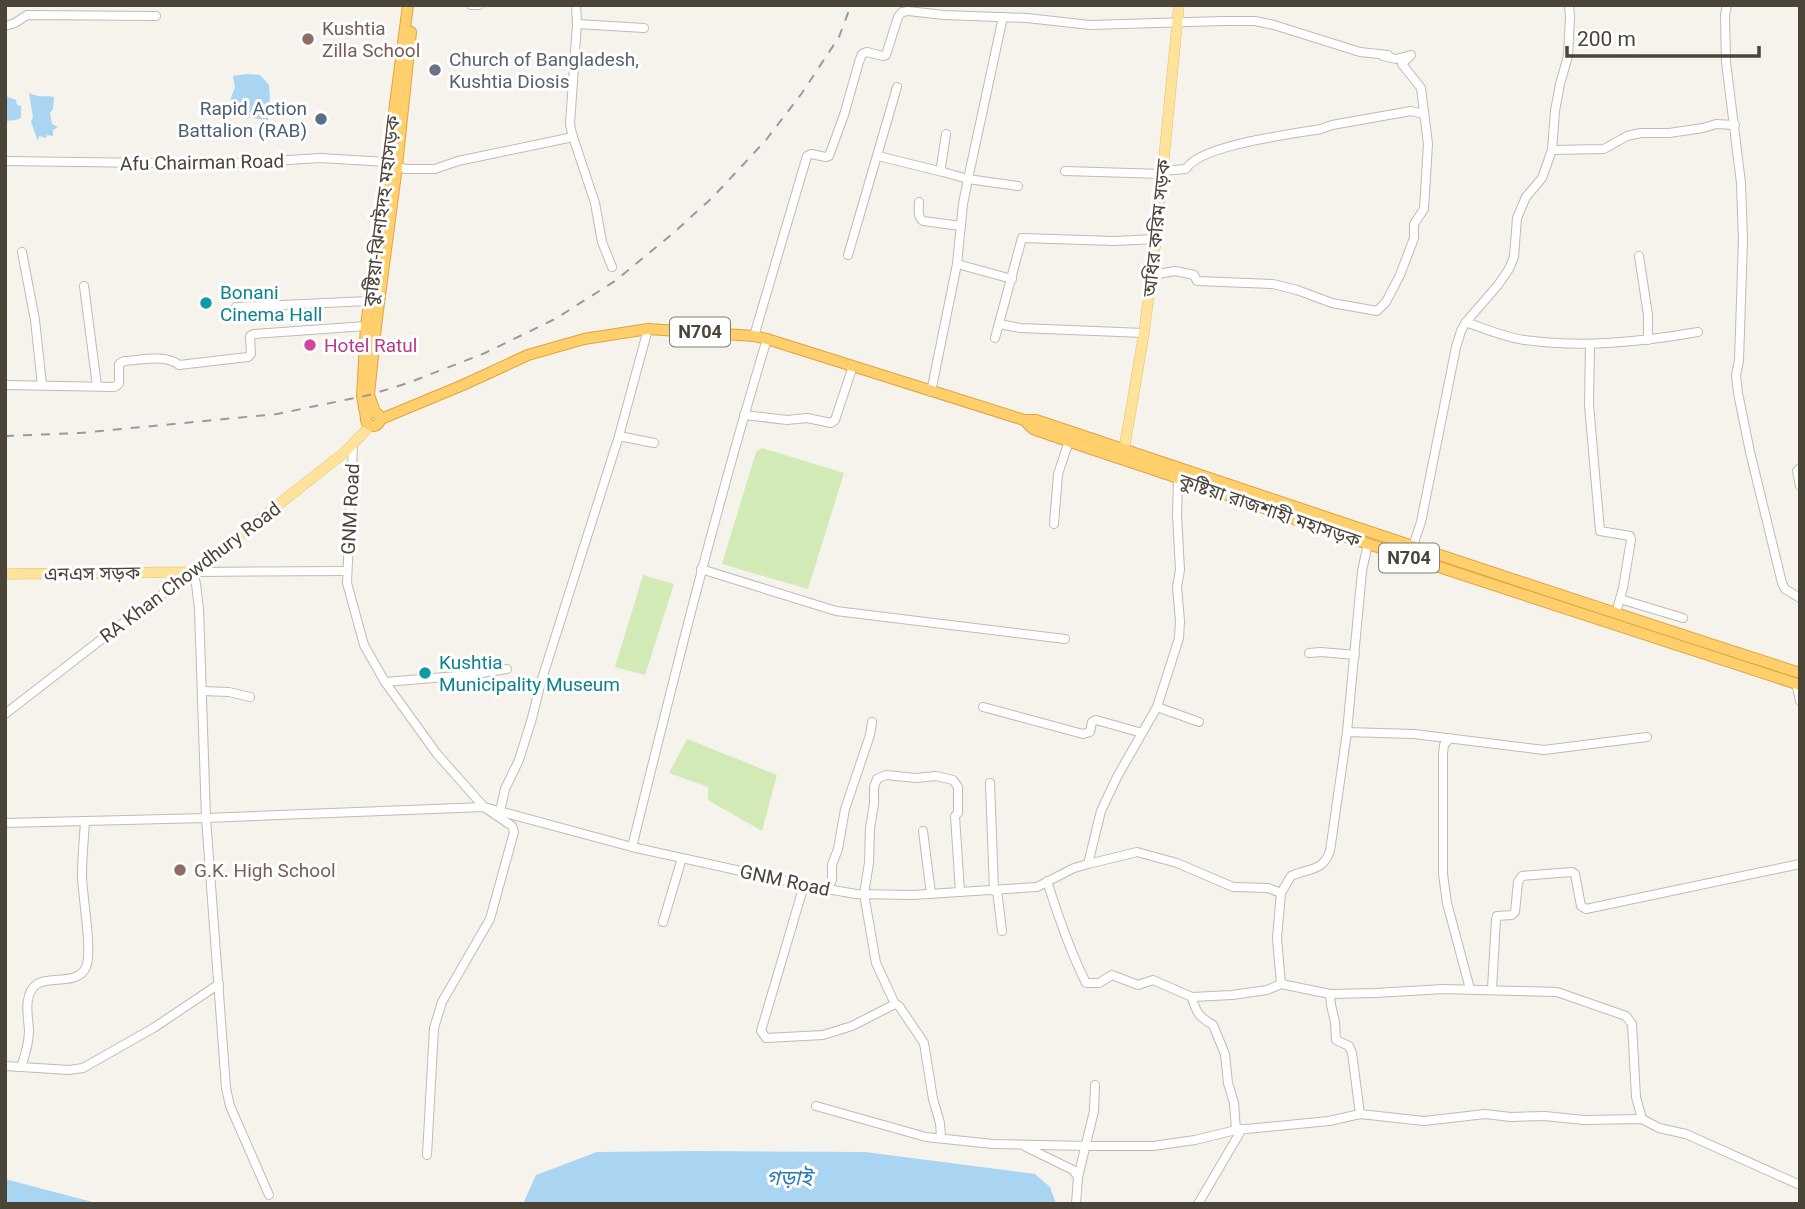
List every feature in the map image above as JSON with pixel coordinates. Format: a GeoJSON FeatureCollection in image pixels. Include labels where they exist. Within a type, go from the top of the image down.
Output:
{"type":"FeatureCollection","features":[{"type":"Feature","properties":{"kind":"highway","name":"কুষ্টিয়া-ঝিনাইদহ মহাসড়ক"},"geometry":{"type":"LineString","coordinates":[[392,164],[408,5]]}},
{"type":"Feature","properties":{"kind":"highway","name":"কুষ্টিয়া-ঝিনাইদহ মহাসড়ক"},"geometry":{"type":"LineString","coordinates":[[373,419],[369,395],[369,349],[414,5]]}},
{"type":"Feature","properties":{"kind":"highway","name":"কুষ্টিয়া-ঝিনাইদহ মহাসড়ক"},"geometry":{"type":"LineString","coordinates":[[369,349],[366,326],[378,267]]}},
{"type":"Feature","properties":{"kind":"highway","name":"কুষ্টিয়া রাজশাহী মহাসড়ক"},"geometry":{"type":"LineString","coordinates":[[373,419],[463,386],[528,355],[584,339],[648,329],[754,336],[1024,420],[1036,420],[1178,479],[1307,524],[1368,543],[1413,546],[1616,613],[1798,680]]}},
{"type":"Feature","properties":{"kind":"highway","name":"কুষ্টিয়া রাজশাহী মহাসড়ক"},"geometry":{"type":"LineString","coordinates":[[1024,420],[1033,429],[1124,455],[1386,543],[1564,608],[1725,654]]}},
{"type":"Feature","properties":{"kind":"highway"},"geometry":{"type":"LineString","coordinates":[[1564,608],[1569,597]]}},
{"type":"Feature","properties":{"kind":"main road","name":"অধির করিম সড়ক"},"geometry":{"type":"LineString","coordinates":[[1124,455],[1152,275],[1179,5]]}},
{"type":"Feature","properties":{"kind":"main road","name":"RA Khan Chowdhury Road"},"geometry":{"type":"LineString","coordinates":[[193,572],[353,445],[373,419]]}},
{"type":"Feature","properties":{"kind":"main road","name":"এনএস সড়ক"},"geometry":{"type":"LineString","coordinates":[[5,575],[193,572]]}},
{"type":"Feature","properties":{"kind":"street"},"geometry":{"type":"LineString","coordinates":[[471,5],[479,5]]}},
{"type":"Feature","properties":{"kind":"street"},"geometry":{"type":"LineString","coordinates":[[576,5],[570,124],[595,203],[602,242],[612,267]]}},
{"type":"Feature","properties":{"kind":"street"},"geometry":{"type":"LineString","coordinates":[[1413,546],[1421,522],[1461,331],[1508,269],[1514,257],[1517,218],[1526,197],[1542,178],[1552,150],[1555,111],[1568,56],[1569,5]]}},
{"type":"Feature","properties":{"kind":"street"},"geometry":{"type":"LineString","coordinates":[[1727,5],[1726,61],[1741,183],[1743,240],[1740,348],[1736,376],[1738,393],[1782,583],[1800,598]]}},
{"type":"Feature","properties":{"kind":"street"},"geometry":{"type":"LineString","coordinates":[[754,336],[807,156],[829,156],[862,54],[867,52],[886,55],[902,12],[1090,24],[1255,22],[1396,60],[1411,55],[1402,64],[1420,88],[1428,144],[1424,209],[1414,224],[1414,238],[1400,275],[1386,302],[1377,311],[1332,303],[1273,284],[1197,281],[1194,275],[1175,271],[1152,275]]}},
{"type":"Feature","properties":{"kind":"street"},"geometry":{"type":"LineString","coordinates":[[5,26],[18,22],[27,15],[156,16]]}},
{"type":"Feature","properties":{"kind":"street"},"geometry":{"type":"LineString","coordinates":[[931,392],[957,264],[968,178],[1003,17]]}},
{"type":"Feature","properties":{"kind":"street"},"geometry":{"type":"LineString","coordinates":[[577,24],[644,28]]}},
{"type":"Feature","properties":{"kind":"street"},"geometry":{"type":"LineString","coordinates":[[848,255],[897,87]]}},
{"type":"Feature","properties":{"kind":"street"},"geometry":{"type":"LineString","coordinates":[[1065,171],[1162,172],[1186,169],[1189,163],[1207,153],[1245,143],[1411,111],[1423,114]]}},
{"type":"Feature","properties":{"kind":"street"},"geometry":{"type":"LineString","coordinates":[[1552,150],[1604,149],[1627,136],[1642,133],[1669,133],[1716,124],[1735,125]]}},
{"type":"Feature","properties":{"kind":"street"},"geometry":{"type":"LineString","coordinates":[[943,172],[941,167],[946,134]]}},
{"type":"Feature","properties":{"kind":"street","name":"Afu Chairman Road"},"geometry":{"type":"LineString","coordinates":[[5,161],[225,164],[320,158],[392,164],[405,169],[435,169],[458,161],[573,137]]}},
{"type":"Feature","properties":{"kind":"street"},"geometry":{"type":"LineString","coordinates":[[878,156],[1018,187]]}},
{"type":"Feature","properties":{"kind":"street"},"geometry":{"type":"LineString","coordinates":[[919,202],[919,218],[923,221],[961,226]]}},
{"type":"Feature","properties":{"kind":"street"},"geometry":{"type":"LineString","coordinates":[[995,338],[1022,238],[1156,240]]}},
{"type":"Feature","properties":{"kind":"street"},"geometry":{"type":"LineString","coordinates":[[22,252],[35,320],[42,385]]}},
{"type":"Feature","properties":{"kind":"street"},"geometry":{"type":"LineString","coordinates":[[1639,256],[1648,315],[1648,340]]}},
{"type":"Feature","properties":{"kind":"street"},"geometry":{"type":"LineString","coordinates":[[957,264],[1012,279]]}},
{"type":"Feature","properties":{"kind":"street"},"geometry":{"type":"LineString","coordinates":[[84,286],[97,386]]}},
{"type":"Feature","properties":{"kind":"street"},"geometry":{"type":"LineString","coordinates":[[236,307],[369,301]]}},
{"type":"Feature","properties":{"kind":"street"},"geometry":{"type":"LineString","coordinates":[[1466,322],[1522,340],[1590,345],[1698,332]]}},
{"type":"Feature","properties":{"kind":"street"},"geometry":{"type":"LineString","coordinates":[[999,324],[1020,328],[1143,332]]}},
{"type":"Feature","properties":{"kind":"street"},"geometry":{"type":"LineString","coordinates":[[5,385],[117,386],[120,364],[124,361],[165,359],[179,365],[248,357],[251,354],[250,336],[254,334],[366,326]]}},
{"type":"Feature","properties":{"kind":"street"},"geometry":{"type":"LineString","coordinates":[[500,811],[505,789],[519,760],[533,718],[541,682],[619,436],[648,329]]}},
{"type":"Feature","properties":{"kind":"street"},"geometry":{"type":"LineString","coordinates":[[632,847],[701,569],[767,339]]}},
{"type":"Feature","properties":{"kind":"street"},"geometry":{"type":"LineString","coordinates":[[1590,345],[1589,405],[1600,531],[1630,536],[1631,540],[1616,613]]}},
{"type":"Feature","properties":{"kind":"street"},"geometry":{"type":"LineString","coordinates":[[744,415],[787,420],[807,418],[831,423],[835,420],[853,366]]}},
{"type":"Feature","properties":{"kind":"street"},"geometry":{"type":"LineString","coordinates":[[619,436],[654,443]]}},
{"type":"Feature","properties":{"kind":"street"},"geometry":{"type":"LineString","coordinates":[[1054,524],[1058,474],[1069,441]]}},
{"type":"Feature","properties":{"kind":"street","name":"GNM Road"},"geometry":{"type":"LineString","coordinates":[[353,445],[347,583],[364,645],[385,682],[437,754],[484,807],[632,847],[804,885],[864,894],[930,894],[1037,887],[1074,868],[1137,852],[1177,863],[1233,887],[1268,888],[1281,893]]}},
{"type":"Feature","properties":{"kind":"street"},"geometry":{"type":"LineString","coordinates":[[1800,468],[1797,471],[1800,486]]}},
{"type":"Feature","properties":{"kind":"street"},"geometry":{"type":"LineString","coordinates":[[1088,864],[1101,811],[1157,707],[1179,638],[1178,479]]}},
{"type":"Feature","properties":{"kind":"street"},"geometry":{"type":"LineString","coordinates":[[1281,984],[1277,938],[1281,893],[1291,876],[1322,865],[1330,851],[1347,732],[1362,571],[1368,543]]}},
{"type":"Feature","properties":{"kind":"street"},"geometry":{"type":"LineString","coordinates":[[701,569],[836,611],[1065,639]]}},
{"type":"Feature","properties":{"kind":"street","name":"এনএস সড়ক"},"geometry":{"type":"LineString","coordinates":[[193,572],[347,570]]}},
{"type":"Feature","properties":{"kind":"street"},"geometry":{"type":"LineString","coordinates":[[193,572],[199,609],[206,818],[226,1088],[230,1106],[269,1195]]}},
{"type":"Feature","properties":{"kind":"street","name":"RA Khan Chowdhury Road"},"geometry":{"type":"LineString","coordinates":[[5,714],[193,572]]}},
{"type":"Feature","properties":{"kind":"street"},"geometry":{"type":"LineString","coordinates":[[1620,599],[1683,618]]}},
{"type":"Feature","properties":{"kind":"street"},"geometry":{"type":"LineString","coordinates":[[1309,653],[1354,655]]}},
{"type":"Feature","properties":{"kind":"street"},"geometry":{"type":"LineString","coordinates":[[385,682],[507,669]]}},
{"type":"Feature","properties":{"kind":"street"},"geometry":{"type":"LineString","coordinates":[[1798,680],[1800,701]]}},
{"type":"Feature","properties":{"kind":"street"},"geometry":{"type":"LineString","coordinates":[[202,691],[229,692],[250,697]]}},
{"type":"Feature","properties":{"kind":"street"},"geometry":{"type":"LineString","coordinates":[[983,706],[1083,734],[1090,732],[1092,722],[1096,720],[1142,733]]}},
{"type":"Feature","properties":{"kind":"street"},"geometry":{"type":"LineString","coordinates":[[1157,707],[1199,722]]}},
{"type":"Feature","properties":{"kind":"street"},"geometry":{"type":"LineString","coordinates":[[827,889],[832,880],[832,865],[838,849],[845,809],[872,722]]}},
{"type":"Feature","properties":{"kind":"street"},"geometry":{"type":"LineString","coordinates":[[1347,732],[1414,734],[1544,750],[1647,737]]}},
{"type":"Feature","properties":{"kind":"street"},"geometry":{"type":"LineString","coordinates":[[1450,738],[1444,745],[1443,754],[1443,874],[1447,903],[1470,989]]}},
{"type":"Feature","properties":{"kind":"street"},"geometry":{"type":"LineString","coordinates":[[941,1138],[924,1044],[896,1005],[876,963],[864,894],[874,804],[873,787],[877,779],[886,775],[916,778],[936,776],[953,780],[958,787],[958,813],[955,816],[960,892]]}},
{"type":"Feature","properties":{"kind":"street"},"geometry":{"type":"LineString","coordinates":[[990,783],[996,891],[1002,931]]}},
{"type":"Feature","properties":{"kind":"street"},"geometry":{"type":"LineString","coordinates":[[5,823],[484,807],[512,826],[514,832],[490,919],[442,1002],[434,1028],[427,1155]]}},
{"type":"Feature","properties":{"kind":"street"},"geometry":{"type":"LineString","coordinates":[[21,1067],[29,1031],[29,995],[33,988],[39,983],[80,975],[86,968],[88,953],[82,875],[85,821]]}},
{"type":"Feature","properties":{"kind":"street"},"geometry":{"type":"LineString","coordinates":[[923,831],[930,894]]}},
{"type":"Feature","properties":{"kind":"street"},"geometry":{"type":"LineString","coordinates":[[663,922],[682,858]]}},
{"type":"Feature","properties":{"kind":"street"},"geometry":{"type":"LineString","coordinates":[[1492,989],[1496,919],[1497,916],[1514,913],[1518,882],[1522,876],[1572,872],[1575,874],[1581,906],[1586,909],[1800,864]]}},
{"type":"Feature","properties":{"kind":"street"},"geometry":{"type":"LineString","coordinates":[[1047,881],[1086,984],[1099,983],[1112,975],[1138,985],[1153,980],[1192,997],[1267,990],[1281,984],[1330,994],[1444,989],[1562,993],[1626,1016],[1632,1024],[1636,1097],[1642,1119]]}},
{"type":"Feature","properties":{"kind":"street"},"geometry":{"type":"LineString","coordinates":[[804,885],[761,1031],[765,1038],[823,1035],[852,1026],[896,1005]]}},
{"type":"Feature","properties":{"kind":"street"},"geometry":{"type":"LineString","coordinates":[[5,1066],[75,1070],[83,1068],[155,1027],[219,984]]}},
{"type":"Feature","properties":{"kind":"street"},"geometry":{"type":"LineString","coordinates":[[1330,994],[1336,1040],[1349,1046],[1352,1054],[1360,1114]]}},
{"type":"Feature","properties":{"kind":"street"},"geometry":{"type":"LineString","coordinates":[[1192,997],[1194,1007],[1203,1019],[1213,1025],[1225,1054],[1228,1083],[1239,1129],[1198,1204]]}},
{"type":"Feature","properties":{"kind":"street"},"geometry":{"type":"LineString","coordinates":[[1076,1204],[1078,1177],[1094,1111],[1095,1085]]}},
{"type":"Feature","properties":{"kind":"street"},"geometry":{"type":"LineString","coordinates":[[816,1106],[941,1138],[993,1144],[1087,1146],[1153,1146],[1195,1140],[1239,1129],[1329,1121],[1360,1114],[1424,1121],[1485,1114],[1584,1120],[1642,1119],[1659,1128],[1686,1134],[1800,1185]]}},
{"type":"Feature","properties":{"kind":"street"},"geometry":{"type":"LineString","coordinates":[[1021,1144],[1065,1166],[1078,1177]]}},
{"type":"Feature","properties":{"kind":"green space"},"geometry":{"type":"Polygon","coordinates":[[[762,448],[844,473],[808,589],[722,564],[756,452],[762,448]]]}},
{"type":"Feature","properties":{"kind":"green space"},"geometry":{"type":"Polygon","coordinates":[[[643,575],[674,584],[645,675],[615,667],[643,575]]]}},
{"type":"Feature","properties":{"kind":"green space"},"geometry":{"type":"Polygon","coordinates":[[[687,739],[777,775],[762,831],[708,800],[708,787],[669,773],[687,739]]]}},
{"type":"Feature","properties":{"kind":"water"},"geometry":{"type":"Polygon","coordinates":[[[260,75],[269,85],[268,120],[235,116],[231,98],[235,87],[233,76],[260,75]]]}},
{"type":"Feature","properties":{"kind":"water"},"geometry":{"type":"Polygon","coordinates":[[[29,93],[54,97],[50,113],[52,124],[58,127],[53,130],[53,136],[39,136],[38,141],[31,122],[33,117],[29,93]]]}},
{"type":"Feature","properties":{"kind":"water"},"geometry":{"type":"Polygon","coordinates":[[[5,96],[16,100],[17,105],[21,106],[21,118],[5,121],[5,96]]]}},
{"type":"Feature","properties":{"kind":"water","name":"গড়াই"},"geometry":{"type":"Polygon","coordinates":[[[597,1152],[865,1152],[1035,1174],[1050,1187],[1056,1204],[523,1204],[536,1175],[597,1152]]]}},
{"type":"Feature","properties":{"kind":"water"},"geometry":{"type":"Polygon","coordinates":[[[5,1179],[100,1204],[5,1204],[5,1179]]]}},
{"type":"Feature","properties":{"kind":"railway"},"geometry":{"type":"LineString","coordinates":[[5,436],[80,433],[277,414],[369,395],[485,353],[555,319],[615,281],[712,198],[766,140],[802,93],[839,37],[851,5]]}},
{"type":"Feature","properties":{"kind":"place","name":"Kushtia Zilla School"},"geometry":{"type":"Point","coordinates":[308,39]}},
{"type":"Feature","properties":{"kind":"place","name":"Church of Bangladesh, Kushtia Diosis"},"geometry":{"type":"Point","coordinates":[435,70]}},
{"type":"Feature","properties":{"kind":"place","name":"Rapid Action Battalion (RAB)"},"geometry":{"type":"Point","coordinates":[321,119]}},
{"type":"Feature","properties":{"kind":"place","name":"Bonani Cinema Hall"},"geometry":{"type":"Point","coordinates":[206,303]}},
{"type":"Feature","properties":{"kind":"place","name":"Hotel Ratul"},"geometry":{"type":"Point","coordinates":[310,345]}},
{"type":"Feature","properties":{"kind":"place","name":"Kushtia Municipality Museum"},"geometry":{"type":"Point","coordinates":[425,673]}},
{"type":"Feature","properties":{"kind":"place","name":"G.K. High School"},"geometry":{"type":"Point","coordinates":[180,870]}}]}
